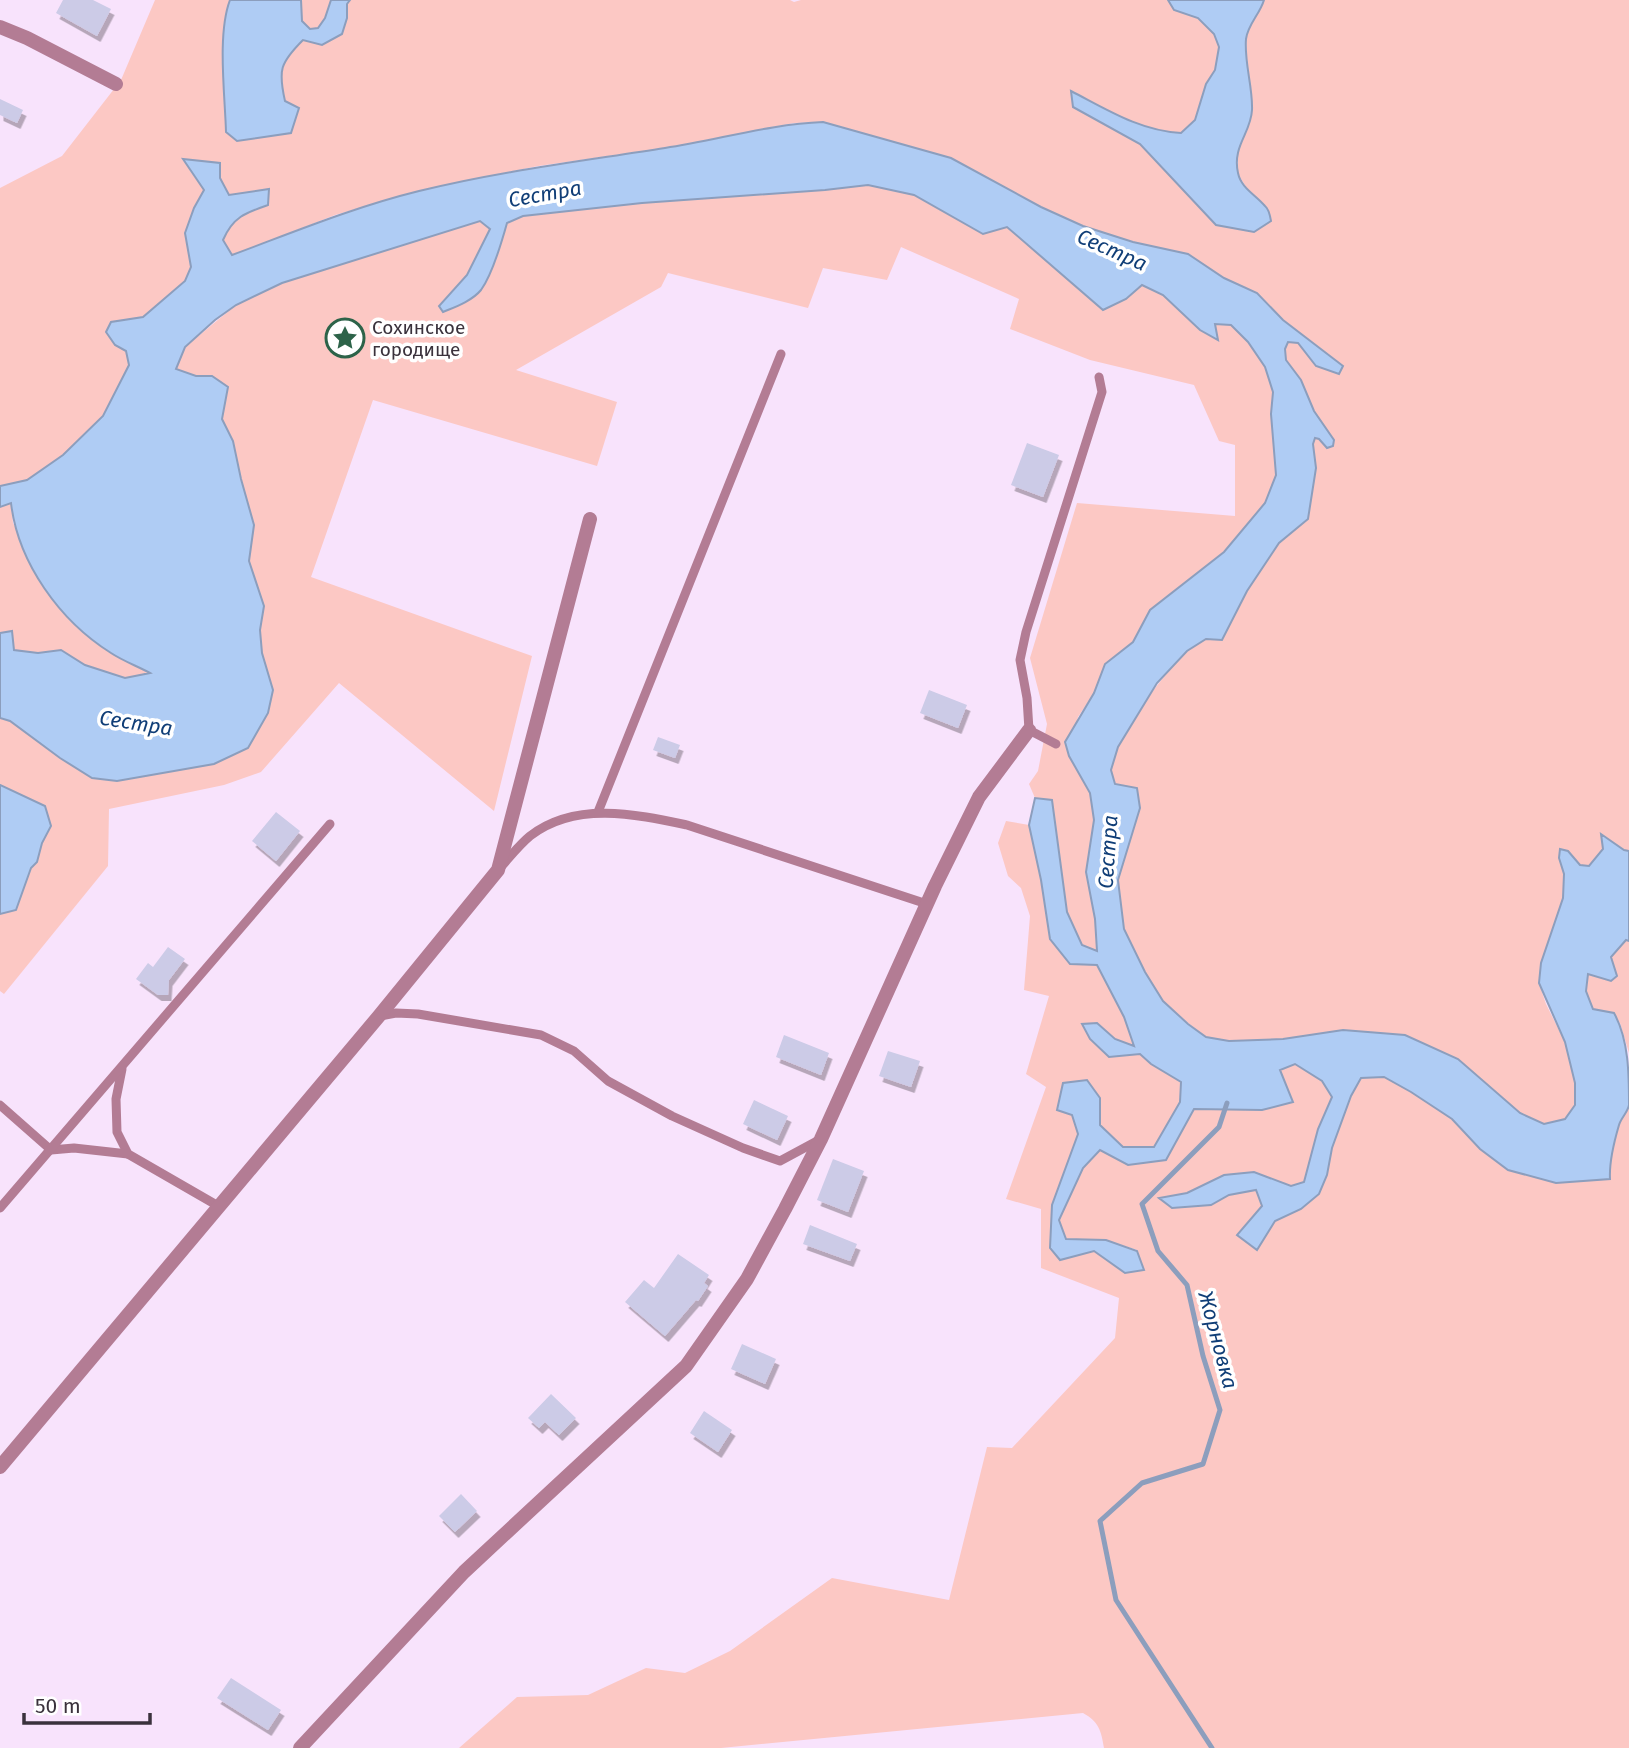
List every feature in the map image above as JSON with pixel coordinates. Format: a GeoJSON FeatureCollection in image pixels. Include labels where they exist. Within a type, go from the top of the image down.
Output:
{"type":"FeatureCollection","features":[{"type":"Feature","properties":{"kind":"street"},"geometry":{"type":"LineString","coordinates":[[0,27],[116,84]]}},
{"type":"Feature","properties":{"kind":"street"},"geometry":{"type":"LineString","coordinates":[[0,1467],[220,1207],[498,870],[590,519]]}},
{"type":"Feature","properties":{"kind":"street"},"geometry":{"type":"LineString","coordinates":[[300,1748],[464,1572],[686,1366],[747,1279],[821,1139],[927,904],[979,797],[1029,730]]}},
{"type":"Feature","properties":{"kind":"lane"},"geometry":{"type":"LineString","coordinates":[[598,812],[781,354]]}},
{"type":"Feature","properties":{"kind":"lane"},"geometry":{"type":"LineString","coordinates":[[1056,744],[1029,730],[1020,660],[1026,632],[1102,392],[1099,377]]}},
{"type":"Feature","properties":{"kind":"lane"},"geometry":{"type":"LineString","coordinates":[[498,870],[529,837],[558,819],[598,812],[648,817],[687,825],[927,904]]}},
{"type":"Feature","properties":{"kind":"lane"},"geometry":{"type":"LineString","coordinates":[[0,1208],[330,824]]}},
{"type":"Feature","properties":{"kind":"lane"},"geometry":{"type":"LineString","coordinates":[[379,1016],[396,1013],[418,1014],[541,1035],[574,1051],[608,1081],[672,1116],[743,1148],[780,1161],[821,1139]]}},
{"type":"Feature","properties":{"kind":"lane"},"geometry":{"type":"LineString","coordinates":[[122,1068],[116,1099],[117,1132],[128,1154]]}},
{"type":"Feature","properties":{"kind":"lane"},"geometry":{"type":"LineString","coordinates":[[0,1105],[51,1150],[74,1147],[128,1154],[220,1207]]}},
{"type":"Feature","properties":{"kind":"shaded area"},"geometry":{"type":"Polygon","coordinates":[[[155,0],[230,0],[224,30],[223,83],[226,132],[237,141],[260,136],[299,109],[285,102],[282,74],[285,61],[303,40],[322,45],[347,18],[346,4],[350,0],[1168,0],[1174,10],[1198,18],[1215,34],[1219,47],[1215,71],[1206,84],[1195,120],[1181,133],[1152,128],[1124,118],[1072,91],[1073,107],[1140,144],[1216,224],[1267,207],[1251,195],[1238,174],[1238,146],[1246,133],[1246,38],[1264,0],[1629,0],[1629,851],[1602,835],[1603,849],[1589,866],[1580,865],[1568,851],[1559,858],[1564,874],[1563,898],[1541,963],[1539,983],[1565,1042],[1575,1083],[1575,1105],[1565,1119],[1544,1124],[1520,1113],[1458,1059],[1283,1039],[1229,1041],[1206,1037],[1163,1001],[1124,929],[1118,880],[1140,808],[1114,781],[1111,769],[1114,756],[1134,718],[1165,676],[1194,645],[1206,639],[1222,640],[1247,591],[1279,543],[1308,519],[1316,468],[1313,444],[1315,438],[1334,440],[1314,411],[1301,380],[1286,360],[1285,349],[1288,342],[1298,343],[1316,366],[1343,366],[1283,320],[1257,293],[1224,278],[1083,226],[883,139],[823,122],[794,123],[666,148],[538,166],[418,191],[335,215],[232,256],[223,240],[227,232],[241,217],[268,205],[269,190],[229,195],[220,178],[190,171],[204,190],[185,233],[191,267],[185,281],[115,345],[126,351],[129,365],[103,416],[63,455],[27,480],[0,486],[0,188],[62,156],[121,80],[155,0]]]}},
{"type":"Feature","properties":{"kind":"shaded area"},"geometry":{"type":"Polygon","coordinates":[[[301,0],[331,0],[325,18],[318,28],[310,29],[302,21],[301,0]]]}},
{"type":"Feature","properties":{"kind":"shaded area"},"geometry":{"type":"Polygon","coordinates":[[[868,185],[913,195],[983,234],[1007,227],[1103,310],[1126,299],[1142,284],[1163,294],[1201,330],[1218,339],[1215,323],[1231,325],[1248,342],[1265,367],[1273,392],[1271,414],[1276,475],[1265,503],[1224,552],[1150,610],[1133,642],[1105,664],[1094,693],[1078,717],[1069,756],[1090,793],[1094,820],[1086,872],[1098,951],[1082,945],[1067,912],[1052,800],[1035,798],[1029,784],[1038,771],[1047,724],[1030,658],[1077,503],[1235,516],[1235,445],[1219,441],[1194,385],[1090,360],[1010,329],[1019,299],[901,247],[887,280],[823,268],[808,308],[668,273],[661,287],[516,370],[617,402],[597,466],[373,400],[311,577],[532,656],[494,811],[339,683],[261,772],[224,785],[109,809],[108,866],[4,994],[0,991],[0,718],[10,721],[60,758],[168,771],[214,764],[273,690],[262,653],[260,630],[264,606],[249,561],[254,525],[233,441],[222,419],[228,387],[212,376],[196,376],[176,370],[185,347],[236,305],[282,283],[480,221],[490,229],[467,275],[439,305],[480,290],[500,246],[507,223],[523,216],[642,203],[868,185]]]}},
{"type":"Feature","properties":{"kind":"shaded area"},"geometry":{"type":"Polygon","coordinates":[[[11,503],[13,523],[59,608],[83,632],[109,652],[151,674],[125,678],[85,665],[61,650],[38,653],[13,650],[0,633],[0,507],[11,503]]]}},
{"type":"Feature","properties":{"kind":"shaded area"},"geometry":{"type":"Polygon","coordinates":[[[1006,821],[1029,825],[1041,880],[1070,964],[1097,965],[1124,1017],[1134,1046],[1115,1039],[1097,1023],[1082,1024],[1090,1039],[1109,1057],[1140,1054],[1151,1064],[1182,1081],[1180,1102],[1154,1147],[1123,1147],[1100,1125],[1100,1098],[1072,1114],[1078,1134],[1067,1165],[1050,1248],[1094,1251],[1125,1273],[1143,1270],[1137,1250],[1106,1240],[1066,1240],[1059,1220],[1083,1168],[1100,1149],[1128,1165],[1166,1160],[1194,1109],[1293,1101],[1280,1070],[1296,1064],[1323,1081],[1332,1097],[1318,1129],[1304,1183],[1291,1186],[1254,1172],[1224,1175],[1187,1193],[1160,1199],[1172,1208],[1211,1205],[1229,1195],[1256,1190],[1262,1206],[1257,1249],[1275,1221],[1301,1209],[1327,1175],[1332,1148],[1351,1096],[1361,1078],[1384,1077],[1411,1092],[1452,1119],[1480,1149],[1609,1165],[1620,1122],[1629,1108],[1629,1748],[1104,1748],[1098,1727],[1083,1713],[721,1748],[459,1748],[517,1697],[588,1695],[646,1668],[685,1673],[730,1651],[832,1578],[949,1600],[987,1447],[1012,1448],[1115,1338],[1119,1298],[1041,1268],[1041,1209],[1006,1199],[1046,1087],[1026,1074],[1049,996],[1024,990],[1030,916],[1021,888],[1008,876],[998,843],[1006,821]]]}},
{"type":"Feature","properties":{"kind":"shaded area"},"geometry":{"type":"Polygon","coordinates":[[[1626,940],[1629,941],[1629,1053],[1620,1023],[1593,1009],[1586,991],[1588,974],[1610,981],[1611,957],[1626,940]]]}},
{"type":"Feature","properties":{"kind":"water"},"geometry":{"type":"Polygon","coordinates":[[[230,0],[301,0],[302,21],[310,29],[318,28],[325,18],[331,0],[350,0],[342,34],[322,45],[303,40],[285,61],[282,82],[285,101],[299,108],[291,133],[237,141],[226,132],[223,47],[230,0]]]}},
{"type":"Feature","properties":{"kind":"water"},"geometry":{"type":"Polygon","coordinates":[[[1168,0],[1264,0],[1246,39],[1252,110],[1237,163],[1242,183],[1270,214],[1271,221],[1254,232],[1216,225],[1140,144],[1073,107],[1071,91],[1124,118],[1151,128],[1181,133],[1195,120],[1206,84],[1215,70],[1219,47],[1214,34],[1198,18],[1174,10],[1168,0]]]}},
{"type":"Feature","properties":{"kind":"water","name":"Сестра"},"geometry":{"type":"Polygon","coordinates":[[[823,122],[951,158],[1041,207],[1083,226],[1133,242],[1188,254],[1224,278],[1257,293],[1283,320],[1343,366],[1339,374],[1316,366],[1298,343],[1288,342],[1285,349],[1286,360],[1301,380],[1314,411],[1334,440],[1333,446],[1327,448],[1319,439],[1315,438],[1313,444],[1316,468],[1308,519],[1279,543],[1247,591],[1222,640],[1206,639],[1187,651],[1157,683],[1118,747],[1111,770],[1115,784],[1137,788],[1140,808],[1118,880],[1124,929],[1163,1001],[1206,1037],[1229,1041],[1283,1039],[1343,1030],[1405,1035],[1458,1059],[1520,1113],[1544,1124],[1565,1119],[1575,1105],[1575,1083],[1565,1042],[1539,983],[1541,963],[1563,898],[1564,874],[1559,858],[1560,849],[1568,851],[1580,865],[1589,866],[1603,849],[1601,834],[1629,851],[1629,941],[1626,940],[1611,957],[1617,976],[1611,981],[1588,974],[1586,991],[1593,1009],[1614,1013],[1623,1035],[1627,1058],[1629,1105],[1615,1138],[1610,1179],[1556,1183],[1508,1170],[1480,1149],[1452,1119],[1384,1077],[1361,1078],[1351,1096],[1332,1148],[1327,1175],[1319,1194],[1301,1209],[1275,1221],[1257,1250],[1237,1235],[1262,1206],[1256,1190],[1229,1195],[1211,1205],[1172,1208],[1159,1198],[1187,1193],[1224,1175],[1254,1172],[1291,1186],[1304,1182],[1318,1129],[1332,1097],[1322,1081],[1295,1064],[1280,1070],[1293,1102],[1262,1110],[1194,1109],[1166,1160],[1128,1165],[1100,1150],[1083,1168],[1059,1220],[1066,1239],[1106,1240],[1137,1251],[1144,1270],[1125,1273],[1094,1251],[1060,1260],[1050,1248],[1052,1205],[1078,1134],[1072,1115],[1057,1110],[1063,1083],[1087,1080],[1100,1098],[1100,1125],[1123,1147],[1154,1147],[1180,1102],[1181,1082],[1140,1054],[1109,1057],[1090,1039],[1082,1024],[1097,1023],[1115,1039],[1134,1046],[1124,1017],[1097,965],[1070,964],[1050,939],[1029,825],[1035,798],[1052,800],[1067,912],[1082,945],[1097,951],[1095,919],[1086,872],[1094,820],[1090,793],[1069,756],[1065,742],[1094,693],[1105,664],[1133,642],[1150,610],[1224,552],[1265,503],[1276,475],[1271,414],[1273,392],[1265,367],[1248,342],[1231,325],[1215,324],[1218,340],[1200,330],[1163,295],[1142,285],[1126,299],[1103,310],[1007,227],[983,234],[914,195],[868,185],[642,203],[523,216],[507,223],[493,267],[481,290],[468,300],[443,312],[439,306],[467,275],[490,229],[480,221],[282,283],[236,305],[185,347],[176,369],[196,376],[212,376],[228,387],[222,419],[233,441],[254,525],[249,561],[264,606],[260,630],[262,653],[273,690],[268,713],[248,748],[214,764],[117,781],[92,778],[10,721],[0,718],[0,633],[12,631],[14,650],[38,653],[61,650],[85,665],[125,678],[150,673],[92,640],[59,607],[44,588],[22,547],[11,503],[0,507],[0,486],[27,480],[63,455],[103,416],[129,365],[126,351],[115,345],[106,332],[111,322],[143,317],[185,281],[191,267],[185,233],[204,190],[183,159],[220,163],[220,178],[229,195],[269,189],[268,205],[241,217],[227,232],[223,240],[232,255],[324,220],[449,184],[685,145],[764,129],[823,122]]]}},
{"type":"Feature","properties":{"kind":"water"},"geometry":{"type":"Polygon","coordinates":[[[0,785],[45,806],[51,826],[42,843],[37,862],[31,868],[16,910],[0,914],[0,785]]]}},
{"type":"Feature","properties":{"kind":"building"},"geometry":{"type":"Polygon","coordinates":[[[63,0],[93,0],[111,9],[97,36],[56,13],[63,0]]]}},
{"type":"Feature","properties":{"kind":"building"},"geometry":{"type":"Polygon","coordinates":[[[0,99],[23,110],[17,123],[0,115],[0,99]]]}},
{"type":"Feature","properties":{"kind":"building"},"geometry":{"type":"Polygon","coordinates":[[[1027,443],[1059,455],[1043,497],[1011,485],[1027,443]]]}},
{"type":"Feature","properties":{"kind":"building"},"geometry":{"type":"Polygon","coordinates":[[[929,690],[967,705],[958,728],[920,713],[929,690]]]}},
{"type":"Feature","properties":{"kind":"building"},"geometry":{"type":"Polygon","coordinates":[[[658,737],[680,745],[675,758],[653,750],[658,737]]]}},
{"type":"Feature","properties":{"kind":"building"},"geometry":{"type":"Polygon","coordinates":[[[276,812],[300,831],[276,861],[252,841],[276,812]]]}},
{"type":"Feature","properties":{"kind":"building"},"geometry":{"type":"Polygon","coordinates":[[[168,947],[185,959],[169,980],[168,995],[158,995],[136,979],[148,963],[153,967],[168,947]]]}},
{"type":"Feature","properties":{"kind":"building"},"geometry":{"type":"Polygon","coordinates":[[[784,1035],[829,1053],[821,1075],[776,1057],[784,1035]]]}},
{"type":"Feature","properties":{"kind":"building"},"geometry":{"type":"Polygon","coordinates":[[[888,1051],[920,1061],[911,1087],[879,1076],[888,1051]]]}},
{"type":"Feature","properties":{"kind":"building"},"geometry":{"type":"Polygon","coordinates":[[[754,1100],[788,1116],[777,1140],[743,1124],[754,1100]]]}},
{"type":"Feature","properties":{"kind":"building"},"geometry":{"type":"Polygon","coordinates":[[[833,1159],[864,1171],[848,1212],[817,1200],[833,1159]]]}},
{"type":"Feature","properties":{"kind":"building"},"geometry":{"type":"Polygon","coordinates":[[[810,1225],[857,1244],[850,1261],[803,1244],[810,1225]]]}},
{"type":"Feature","properties":{"kind":"building"},"geometry":{"type":"Polygon","coordinates":[[[678,1254],[709,1275],[704,1283],[708,1286],[698,1301],[696,1300],[665,1336],[625,1302],[644,1280],[654,1288],[678,1254]]]}},
{"type":"Feature","properties":{"kind":"building"},"geometry":{"type":"Polygon","coordinates":[[[742,1344],[776,1359],[765,1384],[731,1369],[742,1344]]]}},
{"type":"Feature","properties":{"kind":"building"},"geometry":{"type":"Polygon","coordinates":[[[551,1394],[576,1418],[559,1435],[545,1422],[539,1428],[528,1418],[551,1394]]]}},
{"type":"Feature","properties":{"kind":"building"},"geometry":{"type":"Polygon","coordinates":[[[704,1411],[732,1430],[718,1452],[690,1433],[704,1411]]]}},
{"type":"Feature","properties":{"kind":"building"},"geometry":{"type":"Polygon","coordinates":[[[461,1494],[477,1511],[455,1532],[439,1516],[461,1494]]]}},
{"type":"Feature","properties":{"kind":"building"},"geometry":{"type":"Polygon","coordinates":[[[231,1678],[281,1710],[268,1730],[217,1698],[231,1678]]]}},
{"type":"Feature","properties":{"kind":"waterway","name":"Жорновка"},"geometry":{"type":"LineString","coordinates":[[1212,1748],[1116,1600],[1100,1521],[1142,1483],[1203,1464],[1220,1410],[1203,1356],[1187,1285],[1158,1251],[1142,1204],[1219,1127],[1227,1103]]}},
{"type":"Feature","properties":{"kind":"place","name":"Сохинское городище"},"geometry":{"type":"Point","coordinates":[345,338]}}]}
